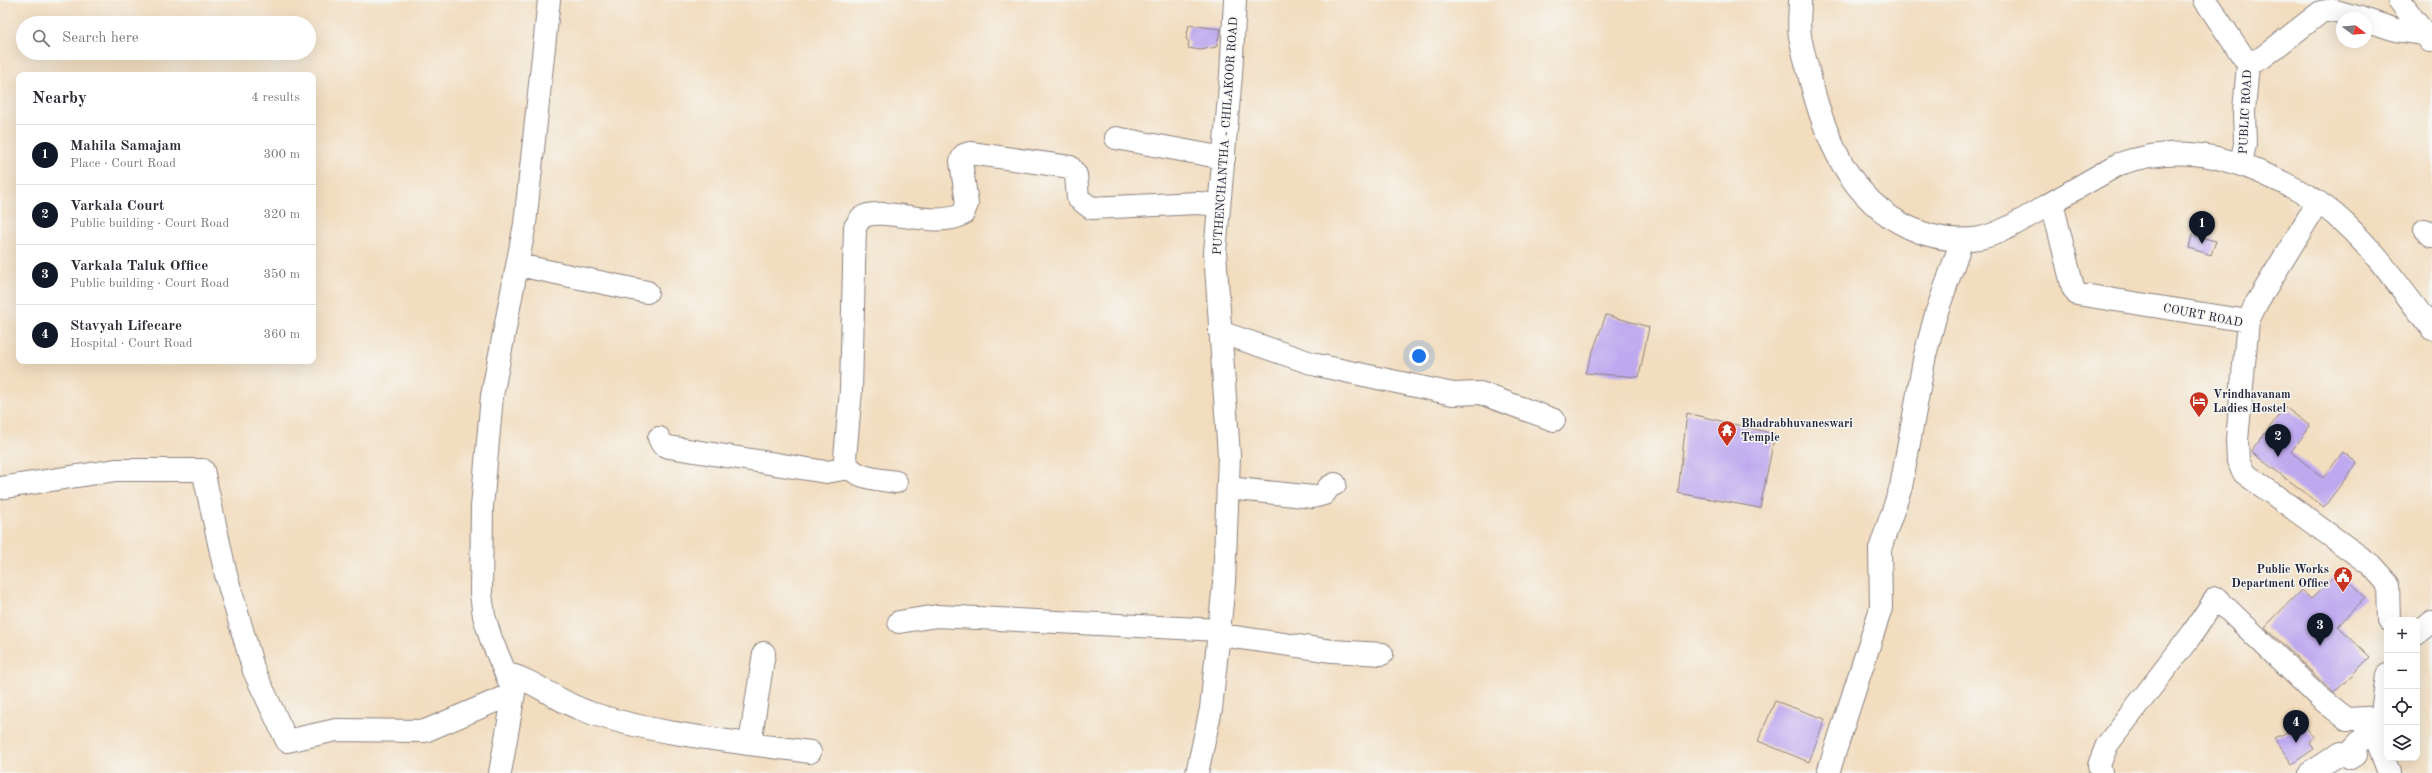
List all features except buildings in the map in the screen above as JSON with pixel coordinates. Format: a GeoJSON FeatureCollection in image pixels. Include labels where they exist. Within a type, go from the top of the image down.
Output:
{"type":"FeatureCollection","features":[{"type":"Feature","properties":{"kind":"street"},"geometry":{"type":"LineString","coordinates":[[500,773],[514,693],[491,640],[482,602],[482,507],[492,396],[525,224],[549,0]]}},
{"type":"Feature","properties":{"kind":"street","name":"PUTHENCHANTHA - CHILAKOOR ROAD"},"geometry":{"type":"LineString","coordinates":[[1197,773],[1210,709],[1220,633],[1224,583],[1229,456],[1214,252],[1224,158],[1235,0]]}},
{"type":"Feature","properties":{"kind":"street"},"geometry":{"type":"LineString","coordinates":[[1800,0],[1800,36],[1812,85],[1827,133],[1844,169],[1864,195],[1886,214],[1920,233],[1962,240],[1982,237],[2001,231],[2119,164],[2140,158],[2179,153],[2219,158],[2241,164],[2292,186],[2334,214],[2376,257],[2432,329]]}},
{"type":"Feature","properties":{"kind":"street","name":"PUBLIC ROAD"},"geometry":{"type":"LineString","coordinates":[[2205,0],[2248,64],[2244,111],[2245,144],[2241,164]]}},
{"type":"Feature","properties":{"kind":"street"},"geometry":{"type":"LineString","coordinates":[[2399,0],[2428,39]]}},
{"type":"Feature","properties":{"kind":"street"},"geometry":{"type":"LineString","coordinates":[[2248,64],[2263,57],[2321,12],[2332,10],[2339,12]]}},
{"type":"Feature","properties":{"kind":"street"},"geometry":{"type":"LineString","coordinates":[[2372,22],[2428,39]]}},
{"type":"Feature","properties":{"kind":"street"},"geometry":{"type":"LineString","coordinates":[[1116,138],[1224,158]]}},
{"type":"Feature","properties":{"kind":"street"},"geometry":{"type":"LineString","coordinates":[[896,482],[856,473],[849,468],[845,455],[851,390],[856,227],[861,218],[877,214],[941,219],[963,214],[967,204],[961,161],[964,155],[970,153],[1070,167],[1076,174],[1078,198],[1091,208],[1198,203],[1219,205]]}},
{"type":"Feature","properties":{"kind":"street"},"geometry":{"type":"LineString","coordinates":[[2248,321],[2256,304],[2318,202]]}},
{"type":"Feature","properties":{"kind":"street","name":"COURT ROAD"},"geometry":{"type":"LineString","coordinates":[[2052,203],[2073,288],[2078,294],[2248,321],[2238,440],[2238,461],[2244,473],[2371,565],[2388,584],[2389,617]]}},
{"type":"Feature","properties":{"kind":"street"},"geometry":{"type":"LineString","coordinates":[[1828,773],[1881,608],[1880,549],[1901,487],[1925,355],[1936,314],[1962,240]]}},
{"type":"Feature","properties":{"kind":"street"},"geometry":{"type":"LineString","coordinates":[[518,265],[647,292]]}},
{"type":"Feature","properties":{"kind":"street"},"geometry":{"type":"LineString","coordinates":[[1220,332],[1317,365],[1453,394],[1480,393],[1554,420]]}},
{"type":"Feature","properties":{"kind":"street"},"geometry":{"type":"LineString","coordinates":[[659,438],[662,444],[669,447],[826,472],[849,468]]}},
{"type":"Feature","properties":{"kind":"street"},"geometry":{"type":"LineString","coordinates":[[0,488],[116,470],[203,470],[226,575],[254,671],[286,741],[336,730],[425,731],[514,693]]}},
{"type":"Feature","properties":{"kind":"street"},"geometry":{"type":"LineString","coordinates":[[1228,488],[1313,497],[1324,494],[1329,487],[1335,484]]}},
{"type":"Feature","properties":{"kind":"street"},"geometry":{"type":"LineString","coordinates":[[2101,773],[2099,765],[2107,745],[2192,634],[2216,598],[2320,698],[2347,719],[2383,717]]}},
{"type":"Feature","properties":{"kind":"street"},"geometry":{"type":"LineString","coordinates":[[899,622],[937,616],[1220,633],[1332,651],[1382,654]]}},
{"type":"Feature","properties":{"kind":"street"},"geometry":{"type":"LineString","coordinates":[[2420,632],[2432,622]]}},
{"type":"Feature","properties":{"kind":"street"},"geometry":{"type":"LineString","coordinates":[[750,743],[764,653]]}},
{"type":"Feature","properties":{"kind":"street"},"geometry":{"type":"LineString","coordinates":[[506,673],[530,680],[572,705],[600,716],[665,730],[810,752]]}},
{"type":"Feature","properties":{"kind":"street"},"geometry":{"type":"LineString","coordinates":[[2386,689],[2383,717],[2378,743],[2389,773]]}},
{"type":"Feature","properties":{"kind":"street"},"geometry":{"type":"LineString","coordinates":[[2310,773],[2341,753],[2351,758],[2356,755],[2351,751],[2383,717]]}},
{"type":"Feature","properties":{"kind":"place","name":"Mahila Samajam"},"geometry":{"type":"Point","coordinates":[2202,244]}},
{"type":"Feature","properties":{"kind":"place","name":"Vrindhavanam Ladies Hostel"},"geometry":{"type":"Point","coordinates":[2199,418]}},
{"type":"Feature","properties":{"kind":"place","name":"Bhadrabhuvaneswari Temple"},"geometry":{"type":"Point","coordinates":[1727,447]}},
{"type":"Feature","properties":{"kind":"place","name":"Varkala Court"},"geometry":{"type":"Point","coordinates":[2278,457]}},
{"type":"Feature","properties":{"kind":"place","name":"Public Works Department Office"},"geometry":{"type":"Point","coordinates":[2343,593]}},
{"type":"Feature","properties":{"kind":"place","name":"Varkala Taluk Office"},"geometry":{"type":"Point","coordinates":[2320,646]}},
{"type":"Feature","properties":{"kind":"place","name":"Stavyah Lifecare"},"geometry":{"type":"Point","coordinates":[2296,743]}}]}
